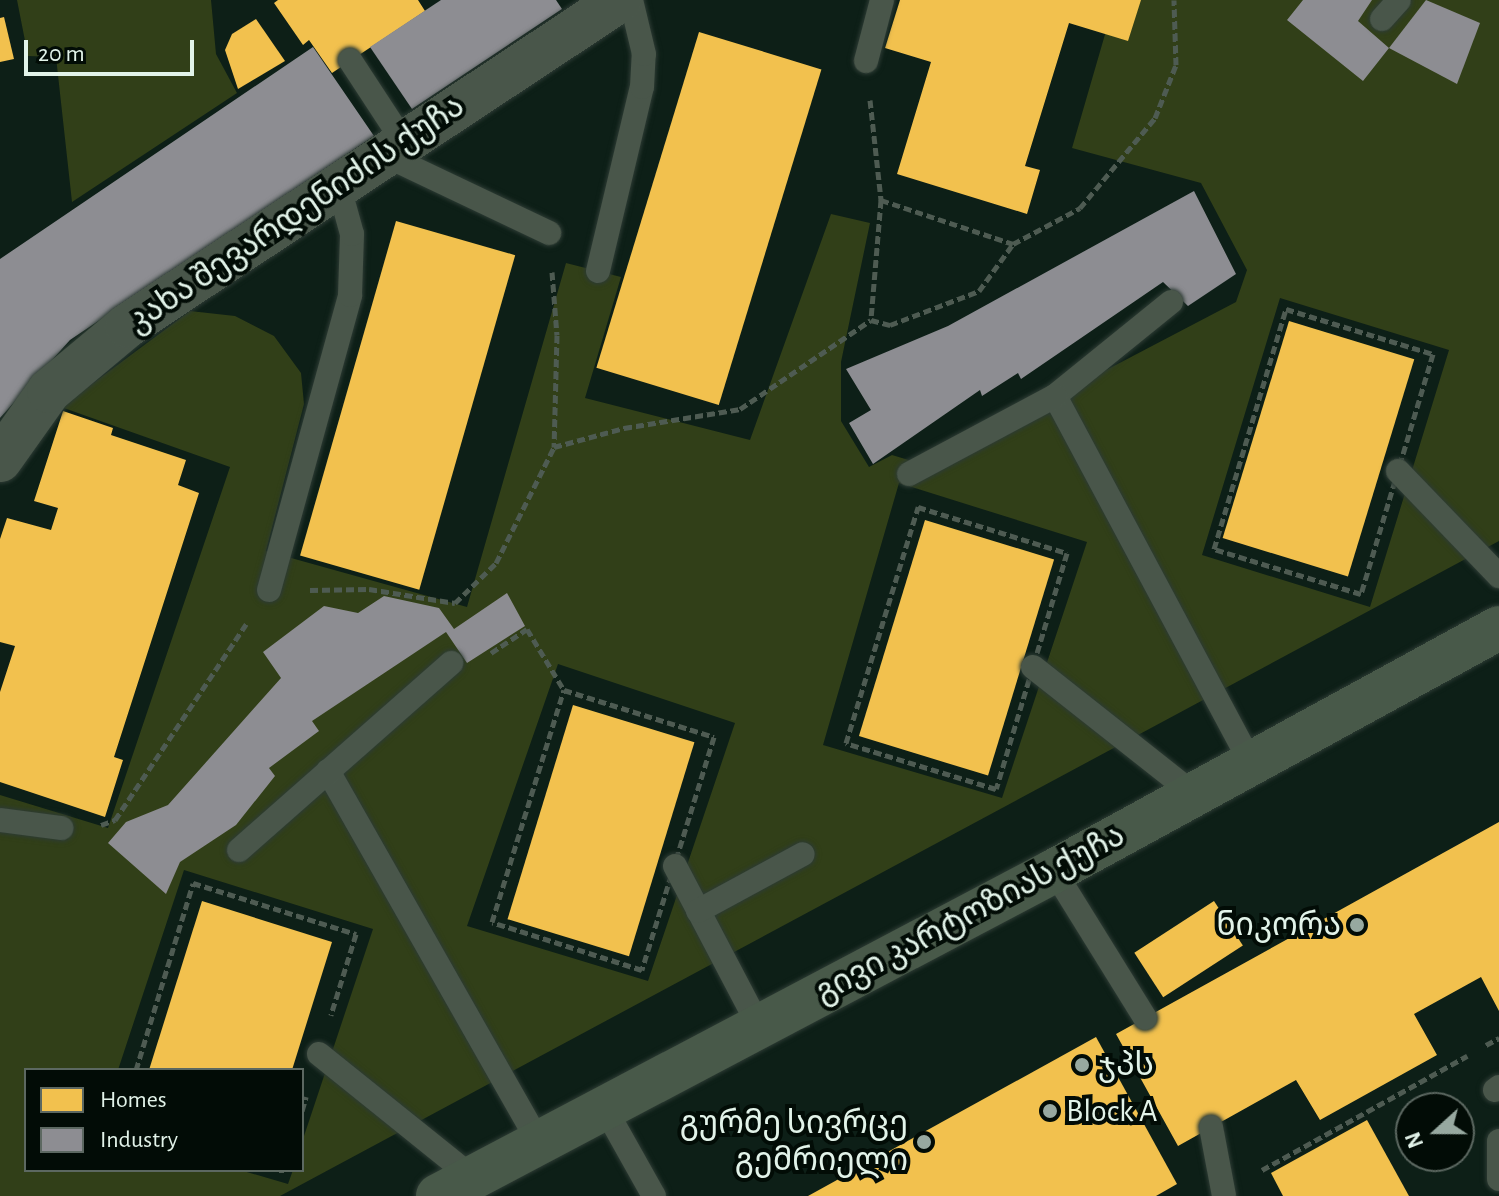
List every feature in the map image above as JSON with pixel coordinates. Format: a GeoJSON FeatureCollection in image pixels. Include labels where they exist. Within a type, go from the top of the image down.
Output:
{"type":"FeatureCollection","features":[{"type":"Feature","properties":{"kind":"main road","name":"გივი კარტოზიას ქუჩა"},"geometry":{"type":"LineString","coordinates":[[455,1187],[1054,871],[1499,628]]}},
{"type":"Feature","properties":{"kind":"street","name":"კახა შევარდენიძის ქუჩა"},"geometry":{"type":"LineString","coordinates":[[0,460],[49,391],[127,326],[338,183],[615,2]]}},
{"type":"Feature","properties":{"kind":"lane"},"geometry":{"type":"LineString","coordinates":[[866,61],[882,0]]}},
{"type":"Feature","properties":{"kind":"lane"},"geometry":{"type":"LineString","coordinates":[[1382,19],[1399,0]]}},
{"type":"Feature","properties":{"kind":"lane"},"geometry":{"type":"LineString","coordinates":[[598,271],[642,87],[640,23],[615,2]]}},
{"type":"Feature","properties":{"kind":"lane"},"geometry":{"type":"LineString","coordinates":[[350,60],[393,147],[549,233]]}},
{"type":"Feature","properties":{"kind":"lane"},"geometry":{"type":"LineString","coordinates":[[269,590],[350,295],[352,234],[338,183]]}},
{"type":"Feature","properties":{"kind":"lane"},"geometry":{"type":"LineString","coordinates":[[909,474],[1055,396],[1171,302]]}},
{"type":"Feature","properties":{"kind":"lane"},"geometry":{"type":"LineString","coordinates":[[1055,396],[1251,763]]}},
{"type":"Feature","properties":{"kind":"lane"},"geometry":{"type":"LineString","coordinates":[[1398,471],[1499,576]]}},
{"type":"Feature","properties":{"kind":"lane"},"geometry":{"type":"LineString","coordinates":[[239,850],[451,663]]}},
{"type":"Feature","properties":{"kind":"lane"},"geometry":{"type":"LineString","coordinates":[[1033,667],[1194,794]]}},
{"type":"Feature","properties":{"kind":"lane"},"geometry":{"type":"LineString","coordinates":[[328,771],[539,1142]]}},
{"type":"Feature","properties":{"kind":"lane"},"geometry":{"type":"LineString","coordinates":[[0,820],[61,828]]}},
{"type":"Feature","properties":{"kind":"lane"},"geometry":{"type":"LineString","coordinates":[[698,911],[803,854]]}},
{"type":"Feature","properties":{"kind":"lane"},"geometry":{"type":"LineString","coordinates":[[675,866],[759,1026]]}},
{"type":"Feature","properties":{"kind":"lane"},"geometry":{"type":"LineString","coordinates":[[1054,871],[1145,1018]]}},
{"type":"Feature","properties":{"kind":"lane"},"geometry":{"type":"LineString","coordinates":[[319,1054],[455,1187]]}},
{"type":"Feature","properties":{"kind":"lane"},"geometry":{"type":"LineString","coordinates":[[604,1107],[654,1196]]}},
{"type":"Feature","properties":{"kind":"lane"},"geometry":{"type":"LineString","coordinates":[[1211,1127],[1224,1194]]}},
{"type":"Feature","properties":{"kind":"lane"},"geometry":{"type":"LineString","coordinates":[[1499,1141],[1499,1179]]}},
{"type":"Feature","properties":{"kind":"path"},"geometry":{"type":"LineString","coordinates":[[554,447],[624,428],[740,409],[871,320],[890,325],[979,291],[1013,244],[1080,208],[1155,118],[1176,65],[1174,0]]}},
{"type":"Feature","properties":{"kind":"path"},"geometry":{"type":"LineString","coordinates":[[866,61],[881,200],[871,320]]}},
{"type":"Feature","properties":{"kind":"path"},"geometry":{"type":"LineString","coordinates":[[881,200],[1013,244]]}},
{"type":"Feature","properties":{"kind":"path"},"geometry":{"type":"LineString","coordinates":[[61,828],[94,829],[115,820],[269,590],[369,589],[455,603],[496,563],[554,447],[557,335],[549,233]]}},
{"type":"Feature","properties":{"kind":"path"},"geometry":{"type":"LineString","coordinates":[[1286,309],[1433,354],[1398,471],[1361,594],[1214,549],[1286,309]]}},
{"type":"Feature","properties":{"kind":"path"},"geometry":{"type":"LineString","coordinates":[[918,507],[1067,553],[1033,667],[996,789],[846,743],[918,507]]}},
{"type":"Feature","properties":{"kind":"path"},"geometry":{"type":"LineString","coordinates":[[451,663],[466,669],[527,629],[564,690],[714,737],[642,970],[492,922],[564,690]]}},
{"type":"Feature","properties":{"kind":"path"},"geometry":{"type":"LineString","coordinates":[[137,1068],[193,883],[356,934],[319,1054]]}},
{"type":"Feature","properties":{"kind":"path"},"geometry":{"type":"LineString","coordinates":[[1224,1194],[1499,1038]]}},
{"type":"Feature","properties":{"kind":"green space"},"geometry":{"type":"Polygon","coordinates":[[[17,0],[211,0],[216,54],[237,93],[72,202],[56,57],[28,56],[17,0]]]}},
{"type":"Feature","properties":{"kind":"green space"},"geometry":{"type":"Polygon","coordinates":[[[1115,0],[1499,0],[1499,541],[280,1196],[0,1196],[0,795],[108,828],[230,467],[61,407],[190,311],[235,316],[274,336],[301,373],[304,404],[266,551],[467,607],[566,263],[621,277],[585,398],[750,440],[831,214],[870,223],[841,362],[841,421],[869,467],[892,455],[925,465],[1236,302],[1247,270],[1201,183],[1072,148],[1115,0]],[[1280,298],[1202,555],[1370,607],[1449,350],[1280,298]],[[899,483],[823,745],[1002,798],[1087,542],[899,483]],[[558,664],[467,926],[648,981],[735,723],[558,664]],[[184,870],[119,1068],[24,1068],[24,1172],[247,1172],[288,1184],[292,1172],[304,1172],[304,1136],[373,929],[184,870]]]}},
{"type":"Feature","properties":{"kind":"building: Homes"},"geometry":{"type":"Polygon","coordinates":[[[278,0],[418,0],[425,11],[332,73],[309,40],[303,45],[274,3],[278,0]]]}},
{"type":"Feature","properties":{"kind":"building: Homes"},"geometry":{"type":"Polygon","coordinates":[[[900,0],[1141,0],[1128,41],[1069,23],[1025,166],[1040,170],[1027,214],[897,174],[931,62],[885,48],[900,0]]]}},
{"type":"Feature","properties":{"kind":"building: Homes"},"geometry":{"type":"Polygon","coordinates":[[[4,17],[14,59],[0,62],[0,18],[4,17]]]}},
{"type":"Feature","properties":{"kind":"building: Homes"},"geometry":{"type":"Polygon","coordinates":[[[256,19],[285,61],[238,89],[225,50],[232,34],[256,19]]]}},
{"type":"Feature","properties":{"kind":"building: Homes"},"geometry":{"type":"Polygon","coordinates":[[[699,32],[821,69],[719,405],[596,368],[699,32]]]}},
{"type":"Feature","properties":{"kind":"building: Homes"},"geometry":{"type":"Polygon","coordinates":[[[396,221],[515,255],[419,590],[300,556],[396,221]]]}},
{"type":"Feature","properties":{"kind":"building: Homes"},"geometry":{"type":"Polygon","coordinates":[[[1289,321],[1414,359],[1348,576],[1223,538],[1289,321]]]}},
{"type":"Feature","properties":{"kind":"building: Homes"},"geometry":{"type":"Polygon","coordinates":[[[63,411],[113,428],[111,435],[186,460],[178,485],[199,493],[114,757],[123,760],[105,817],[0,782],[0,692],[15,646],[0,642],[0,539],[7,518],[51,530],[58,508],[34,501],[63,411]]]}},
{"type":"Feature","properties":{"kind":"building: Homes"},"geometry":{"type":"Polygon","coordinates":[[[925,520],[1054,559],[988,776],[859,736],[925,520]]]}},
{"type":"Feature","properties":{"kind":"building: Homes"},"geometry":{"type":"Polygon","coordinates":[[[573,705],[694,742],[629,956],[508,919],[573,705]]]}},
{"type":"Feature","properties":{"kind":"building: Homes"},"geometry":{"type":"Polygon","coordinates":[[[1499,822],[1499,1011],[1481,977],[1414,1014],[1437,1055],[1320,1120],[1296,1080],[1178,1146],[1116,1034],[1499,822]]]}},
{"type":"Feature","properties":{"kind":"building: Homes"},"geometry":{"type":"Polygon","coordinates":[[[202,901],[332,942],[293,1068],[150,1068],[202,901]]]}},
{"type":"Feature","properties":{"kind":"building: Homes"},"geometry":{"type":"Polygon","coordinates":[[[1214,901],[1243,945],[1163,997],[1134,953],[1214,901]]]}},
{"type":"Feature","properties":{"kind":"building: Homes","name":"Block A"},"geometry":{"type":"Polygon","coordinates":[[[1096,1037],[1177,1184],[1156,1196],[808,1196],[1096,1037]]]}},
{"type":"Feature","properties":{"kind":"building: Homes"},"geometry":{"type":"Polygon","coordinates":[[[1367,1120],[1409,1196],[1283,1196],[1271,1173],[1367,1120]]]}},
{"type":"Feature","properties":{"kind":"building: Industry"},"geometry":{"type":"Polygon","coordinates":[[[441,0],[556,0],[562,9],[412,109],[370,47],[441,0]]]}},
{"type":"Feature","properties":{"kind":"building: Industry"},"geometry":{"type":"Polygon","coordinates":[[[1303,0],[1372,0],[1358,21],[1389,48],[1363,81],[1287,20],[1303,0]]]}},
{"type":"Feature","properties":{"kind":"building: Industry"},"geometry":{"type":"Polygon","coordinates":[[[1426,0],[1480,23],[1457,84],[1389,48],[1426,0]]]}},
{"type":"Feature","properties":{"kind":"building: Industry"},"geometry":{"type":"Polygon","coordinates":[[[313,47],[374,136],[70,340],[0,418],[0,259],[313,47]]]}},
{"type":"Feature","properties":{"kind":"building: Industry"},"geometry":{"type":"Polygon","coordinates":[[[1194,191],[1236,274],[1188,306],[1163,282],[1021,379],[1018,373],[982,396],[980,390],[873,464],[849,423],[871,410],[846,369],[948,326],[1194,191]]]}},
{"type":"Feature","properties":{"kind":"building: Industry"},"geometry":{"type":"Polygon","coordinates":[[[507,593],[525,626],[467,663],[446,632],[312,721],[319,731],[269,768],[275,776],[236,825],[180,862],[166,894],[108,843],[126,822],[168,805],[281,678],[263,652],[324,606],[358,613],[384,596],[439,608],[454,629],[507,593]]]}},
{"type":"Feature","properties":{"kind":"place","name":"ნიკორა"},"geometry":{"type":"Point","coordinates":[1357,925]}},
{"type":"Feature","properties":{"kind":"place","name":"ჯპს"},"geometry":{"type":"Point","coordinates":[1082,1065]}},
{"type":"Feature","properties":{"kind":"place","name":"Block A"},"geometry":{"type":"Point","coordinates":[1050,1111]}},
{"type":"Feature","properties":{"kind":"place","name":"გურმე სივრცე გემრიელი"},"geometry":{"type":"Point","coordinates":[924,1142]}}]}
